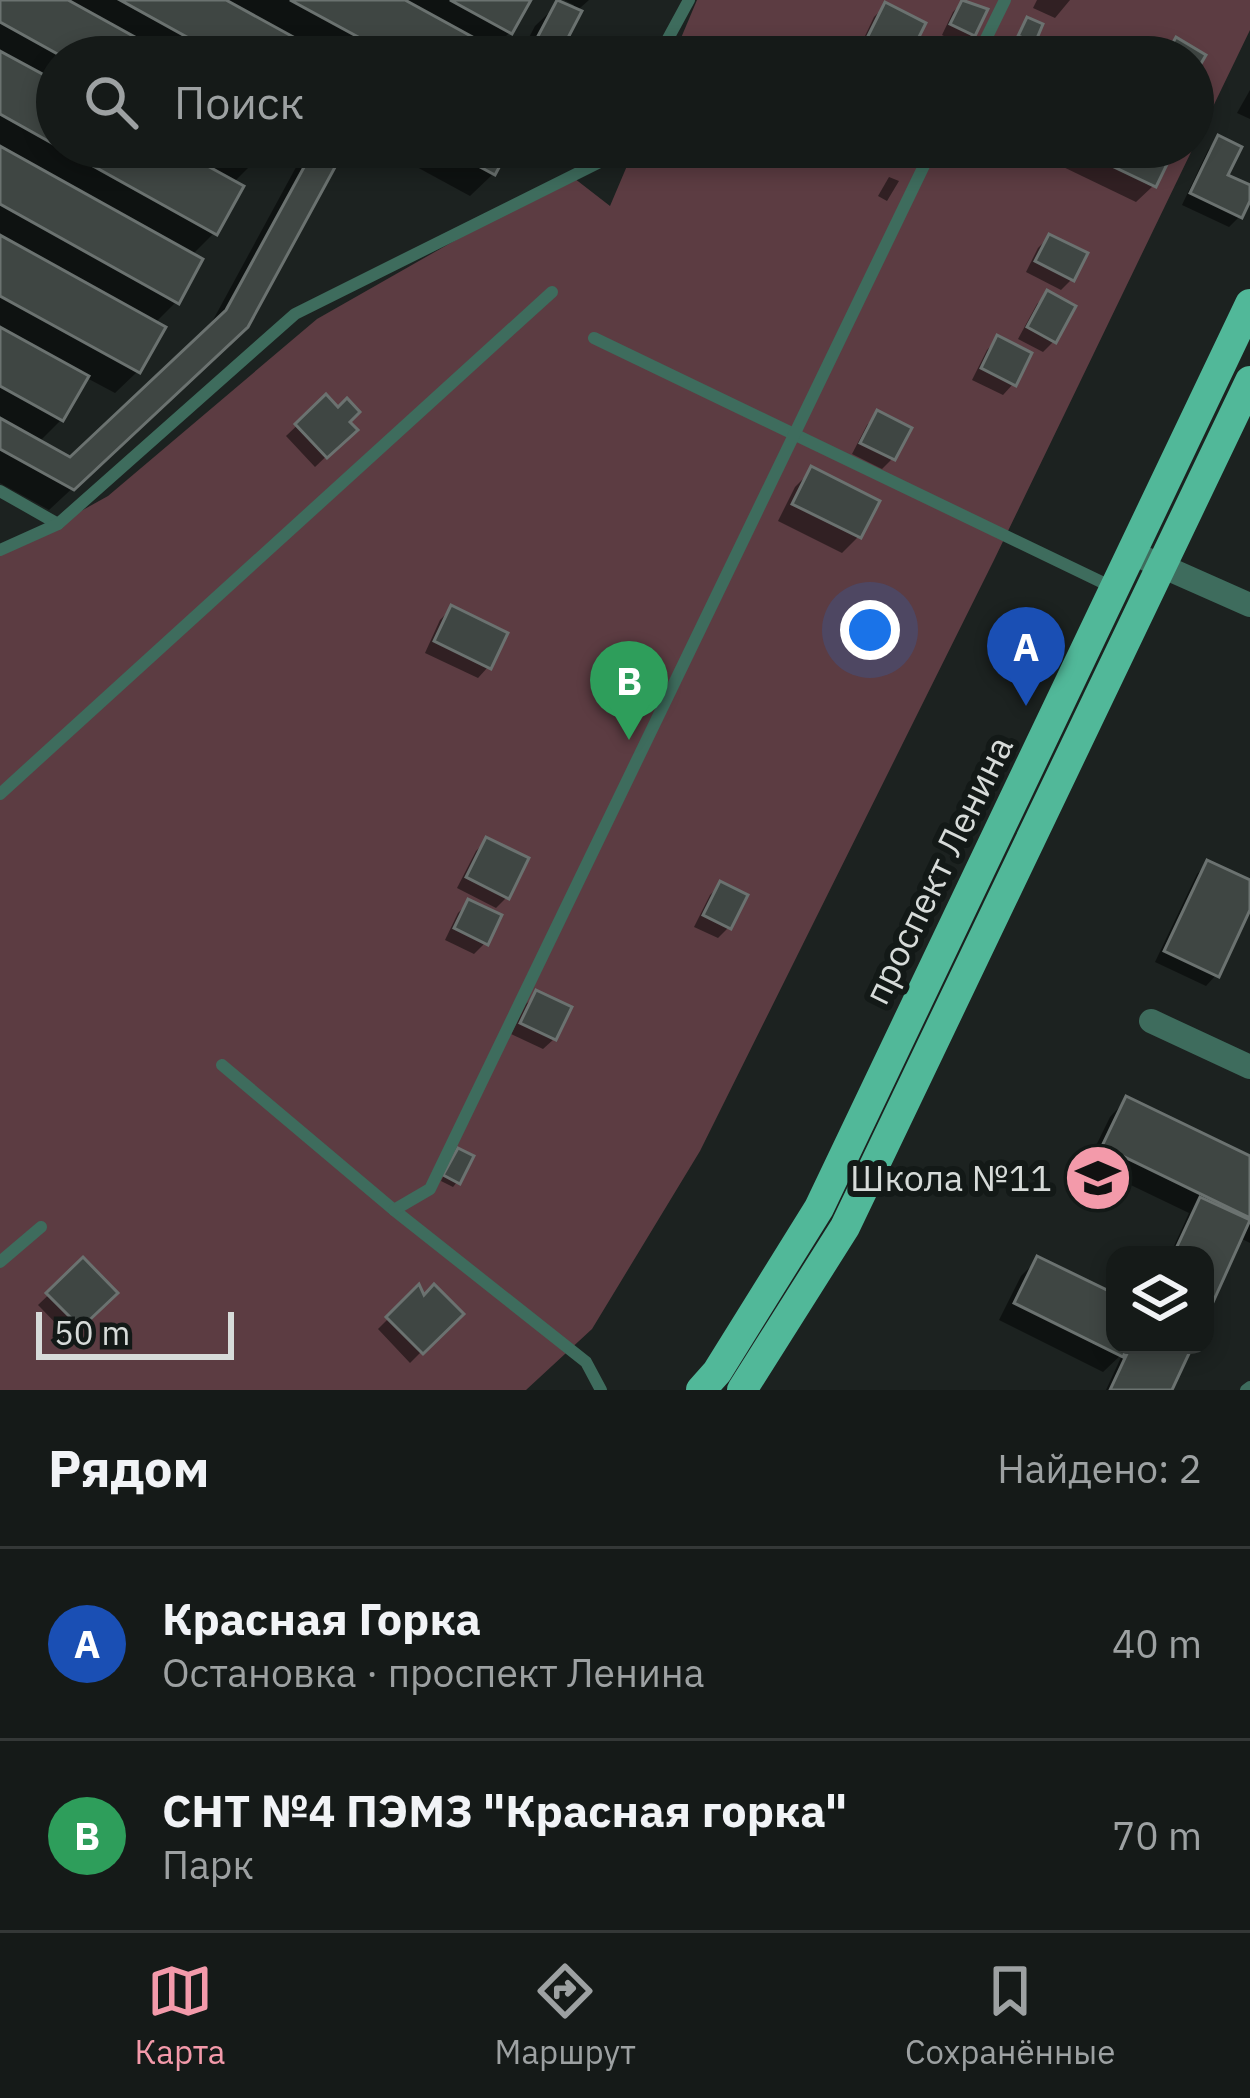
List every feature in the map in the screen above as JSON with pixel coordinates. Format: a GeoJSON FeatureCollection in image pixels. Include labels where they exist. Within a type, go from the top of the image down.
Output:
{"type":"FeatureCollection","features":[{"type":"Feature","properties":{"kind":"main road","name":"проспект Ленина"},"geometry":{"type":"LineString","coordinates":[[701,1390],[717,1372],[819,1208],[1250,304]]}},
{"type":"Feature","properties":{"kind":"main road","name":"проспект Ленина"},"geometry":{"type":"LineString","coordinates":[[742,1390],[845,1227],[1250,381]]}},
{"type":"Feature","properties":{"kind":"street"},"geometry":{"type":"LineString","coordinates":[[1133,553],[1250,605]]}},
{"type":"Feature","properties":{"kind":"street"},"geometry":{"type":"LineString","coordinates":[[1151,1021],[1250,1067]]}},
{"type":"Feature","properties":{"kind":"lane"},"geometry":{"type":"LineString","coordinates":[[669,36],[689,0]]}},
{"type":"Feature","properties":{"kind":"lane"},"geometry":{"type":"LineString","coordinates":[[987,36],[1005,0]]}},
{"type":"Feature","properties":{"kind":"lane"},"geometry":{"type":"LineString","coordinates":[[0,550],[58,524],[295,314],[588,168]]}},
{"type":"Feature","properties":{"kind":"lane"},"geometry":{"type":"LineString","coordinates":[[394,1210],[430,1189],[923,168]]}},
{"type":"Feature","properties":{"kind":"lane"},"geometry":{"type":"LineString","coordinates":[[0,794],[552,292]]}},
{"type":"Feature","properties":{"kind":"lane"},"geometry":{"type":"LineString","coordinates":[[594,338],[1115,589]]}},
{"type":"Feature","properties":{"kind":"lane"},"geometry":{"type":"LineString","coordinates":[[0,491],[58,524]]}},
{"type":"Feature","properties":{"kind":"lane"},"geometry":{"type":"LineString","coordinates":[[222,1065],[394,1210],[586,1362],[601,1390]]}},
{"type":"Feature","properties":{"kind":"lane"},"geometry":{"type":"LineString","coordinates":[[0,1262],[41,1227]]}},
{"type":"Feature","properties":{"kind":"shaded area"},"geometry":{"type":"Polygon","coordinates":[[[697,0],[1250,0],[1250,30],[1214,105],[1214,36],[682,36],[697,0]]]}},
{"type":"Feature","properties":{"kind":"shaded area"},"geometry":{"type":"Polygon","coordinates":[[[626,168],[1183,168],[700,1151],[592,1329],[526,1390],[0,1390],[0,556],[108,496],[317,319],[570,175],[610,206],[626,168]]]}},
{"type":"Feature","properties":{"kind":"building"},"geometry":{"type":"Polygon","coordinates":[[[0,0],[68,0],[133,36],[36,36],[36,42],[0,22],[0,0]]]}},
{"type":"Feature","properties":{"kind":"building"},"geometry":{"type":"Polygon","coordinates":[[[120,0],[226,0],[292,36],[185,36],[120,0]]]}},
{"type":"Feature","properties":{"kind":"building"},"geometry":{"type":"Polygon","coordinates":[[[290,0],[405,0],[471,36],[356,36],[290,0]]]}},
{"type":"Feature","properties":{"kind":"building"},"geometry":{"type":"Polygon","coordinates":[[[450,0],[531,0],[512,34],[450,0]]]}},
{"type":"Feature","properties":{"kind":"building"},"geometry":{"type":"Polygon","coordinates":[[[557,0],[582,11],[569,36],[538,36],[557,0]]]}},
{"type":"Feature","properties":{"kind":"building"},"geometry":{"type":"Polygon","coordinates":[[[962,0],[988,9],[975,36],[950,24],[962,0]]]}},
{"type":"Feature","properties":{"kind":"building"},"geometry":{"type":"Polygon","coordinates":[[[885,2],[926,23],[920,36],[868,36],[885,2]]]}},
{"type":"Feature","properties":{"kind":"building"},"geometry":{"type":"Polygon","coordinates":[[[1027,17],[1043,24],[1038,36],[1018,36],[1027,17]]]}},
{"type":"Feature","properties":{"kind":"building"},"geometry":{"type":"Polygon","coordinates":[[[0,51],[36,71],[36,134],[0,114],[0,51]]]}},
{"type":"Feature","properties":{"kind":"building"},"geometry":{"type":"Polygon","coordinates":[[[1218,135],[1242,147],[1228,175],[1250,185],[1250,201],[1242,218],[1190,193],[1202,168],[1214,168],[1218,135]]]}},
{"type":"Feature","properties":{"kind":"building"},"geometry":{"type":"Polygon","coordinates":[[[0,146],[203,259],[179,304],[0,204],[0,146]]]}},
{"type":"Feature","properties":{"kind":"building"},"geometry":{"type":"Polygon","coordinates":[[[97,168],[211,168],[244,186],[217,235],[97,168]]]}},
{"type":"Feature","properties":{"kind":"building"},"geometry":{"type":"Polygon","coordinates":[[[304,168],[335,168],[248,327],[74,490],[0,449],[0,418],[70,457],[226,310],[304,168]]]}},
{"type":"Feature","properties":{"kind":"building"},"geometry":{"type":"Polygon","coordinates":[[[1116,168],[1165,168],[1156,187],[1116,168]]]}},
{"type":"Feature","properties":{"kind":"building"},"geometry":{"type":"Polygon","coordinates":[[[1049,234],[1088,253],[1074,281],[1035,261],[1049,234]]]}},
{"type":"Feature","properties":{"kind":"building"},"geometry":{"type":"Polygon","coordinates":[[[0,235],[166,327],[140,373],[0,296],[0,235]]]}},
{"type":"Feature","properties":{"kind":"building"},"geometry":{"type":"Polygon","coordinates":[[[1047,290],[1076,306],[1056,343],[1027,327],[1047,290]]]}},
{"type":"Feature","properties":{"kind":"building"},"geometry":{"type":"Polygon","coordinates":[[[0,327],[89,376],[63,421],[0,386],[0,327]]]}},
{"type":"Feature","properties":{"kind":"building"},"geometry":{"type":"Polygon","coordinates":[[[997,335],[1032,353],[1016,386],[981,368],[997,335]]]}},
{"type":"Feature","properties":{"kind":"building"},"geometry":{"type":"Polygon","coordinates":[[[326,394],[338,407],[347,398],[360,412],[350,422],[358,430],[327,458],[295,424],[326,394]]]}},
{"type":"Feature","properties":{"kind":"building"},"geometry":{"type":"Polygon","coordinates":[[[877,410],[912,428],[895,460],[860,443],[877,410]]]}},
{"type":"Feature","properties":{"kind":"building"},"geometry":{"type":"Polygon","coordinates":[[[811,466],[880,501],[861,538],[792,504],[811,466]]]}},
{"type":"Feature","properties":{"kind":"building"},"geometry":{"type":"Polygon","coordinates":[[[451,605],[508,633],[491,669],[434,641],[451,605]]]}},
{"type":"Feature","properties":{"kind":"building"},"geometry":{"type":"Polygon","coordinates":[[[486,837],[529,858],[509,899],[466,877],[486,837]]]}},
{"type":"Feature","properties":{"kind":"building"},"geometry":{"type":"Polygon","coordinates":[[[1207,860],[1250,880],[1250,910],[1219,977],[1164,951],[1207,860]]]}},
{"type":"Feature","properties":{"kind":"building"},"geometry":{"type":"Polygon","coordinates":[[[720,881],[748,895],[731,929],[703,915],[720,881]]]}},
{"type":"Feature","properties":{"kind":"building"},"geometry":{"type":"Polygon","coordinates":[[[468,899],[502,915],[488,945],[454,928],[468,899]]]}},
{"type":"Feature","properties":{"kind":"building"},"geometry":{"type":"Polygon","coordinates":[[[536,990],[572,1007],[556,1040],[520,1023],[536,990]]]}},
{"type":"Feature","properties":{"kind":"building"},"geometry":{"type":"Polygon","coordinates":[[[1126,1096],[1250,1156],[1250,1218],[1102,1146],[1126,1096]]]}},
{"type":"Feature","properties":{"kind":"building"},"geometry":{"type":"Polygon","coordinates":[[[458,1148],[474,1156],[460,1184],[443,1175],[458,1148]]]}},
{"type":"Feature","properties":{"kind":"building"},"geometry":{"type":"Polygon","coordinates":[[[1200,1197],[1250,1220],[1214,1300],[1214,1246],[1177,1246],[1200,1197]]]}},
{"type":"Feature","properties":{"kind":"building"},"geometry":{"type":"Polygon","coordinates":[[[1037,1256],[1106,1290],[1106,1349],[1014,1303],[1037,1256]]]}},
{"type":"Feature","properties":{"kind":"building"},"geometry":{"type":"Polygon","coordinates":[[[83,1257],[118,1293],[81,1328],[46,1293],[83,1257]]]}},
{"type":"Feature","properties":{"kind":"building"},"geometry":{"type":"Polygon","coordinates":[[[419,1284],[424,1295],[434,1284],[464,1314],[423,1354],[386,1317],[419,1284]]]}},
{"type":"Feature","properties":{"kind":"building"},"geometry":{"type":"Polygon","coordinates":[[[1127,1354],[1189,1354],[1172,1390],[1110,1390],[1127,1354]]]}},
{"type":"Feature","properties":{"kind":"place","name":"Красная Горка"},"geometry":{"type":"Point","coordinates":[1026,706]}},
{"type":"Feature","properties":{"kind":"place","name":"СНТ №4 ПЭМЗ \"Красная горка\""},"geometry":{"type":"Point","coordinates":[629,740]}},
{"type":"Feature","properties":{"kind":"place","name":"Школа №11"},"geometry":{"type":"Point","coordinates":[1098,1178]}}]}
